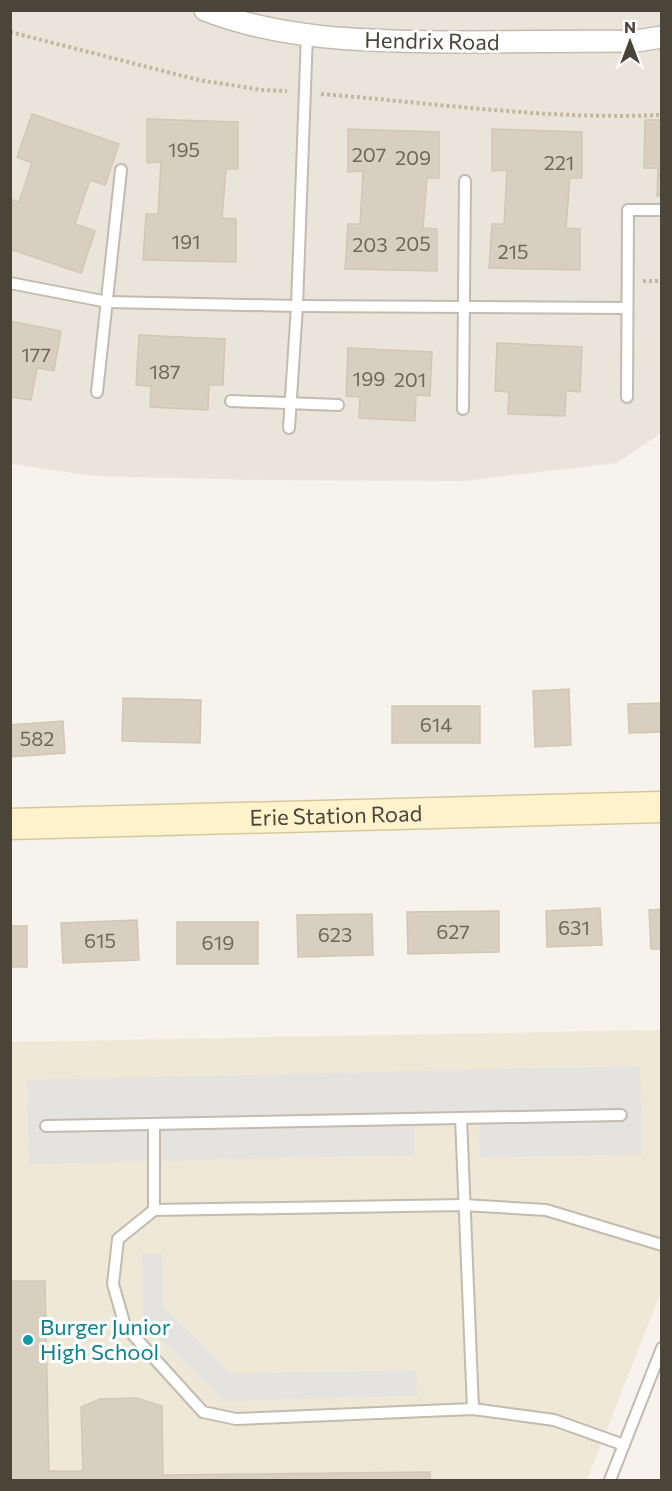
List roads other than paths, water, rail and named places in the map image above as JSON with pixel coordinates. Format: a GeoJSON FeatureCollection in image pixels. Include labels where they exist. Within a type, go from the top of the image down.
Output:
{"type":"FeatureCollection","features":[{"type":"Feature","properties":{"kind":"main road","name":"Erie Station Road"},"geometry":{"type":"LineString","coordinates":[[10,825],[662,807]]}},
{"type":"Feature","properties":{"kind":"street","name":"Hendrix Road"},"geometry":{"type":"LineString","coordinates":[[205,10],[274,30],[367,41],[636,41],[662,37]]}},
{"type":"Feature","properties":{"kind":"lane"},"geometry":{"type":"LineString","coordinates":[[289,428],[297,306],[307,34]]}},
{"type":"Feature","properties":{"kind":"lane"},"geometry":{"type":"LineString","coordinates":[[97,392],[121,170]]}},
{"type":"Feature","properties":{"kind":"lane"},"geometry":{"type":"LineString","coordinates":[[463,410],[465,182]]}},
{"type":"Feature","properties":{"kind":"lane"},"geometry":{"type":"LineString","coordinates":[[627,398],[628,210],[662,210]]}},
{"type":"Feature","properties":{"kind":"lane"},"geometry":{"type":"LineString","coordinates":[[10,283],[108,302],[297,306],[627,308]]}},
{"type":"Feature","properties":{"kind":"lane"},"geometry":{"type":"LineString","coordinates":[[231,401],[338,405]]}},
{"type":"Feature","properties":{"kind":"lane"},"geometry":{"type":"LineString","coordinates":[[46,1126],[621,1115]]}},
{"type":"Feature","properties":{"kind":"lane"},"geometry":{"type":"LineString","coordinates":[[460,1118],[473,1409]]}},
{"type":"Feature","properties":{"kind":"lane"},"geometry":{"type":"LineString","coordinates":[[154,1124],[154,1210]]}},
{"type":"Feature","properties":{"kind":"lane"},"geometry":{"type":"LineString","coordinates":[[624,1445],[554,1420],[473,1409],[236,1419],[202,1412],[125,1326],[113,1284],[118,1239],[154,1210],[463,1205],[546,1210],[662,1245]]}},
{"type":"Feature","properties":{"kind":"lane"},"geometry":{"type":"LineString","coordinates":[[610,1480],[662,1348]]}},
{"type":"Feature","properties":{"kind":"place","name":"Burger Junior High School"},"geometry":{"type":"Point","coordinates":[28,1340]}}]}
